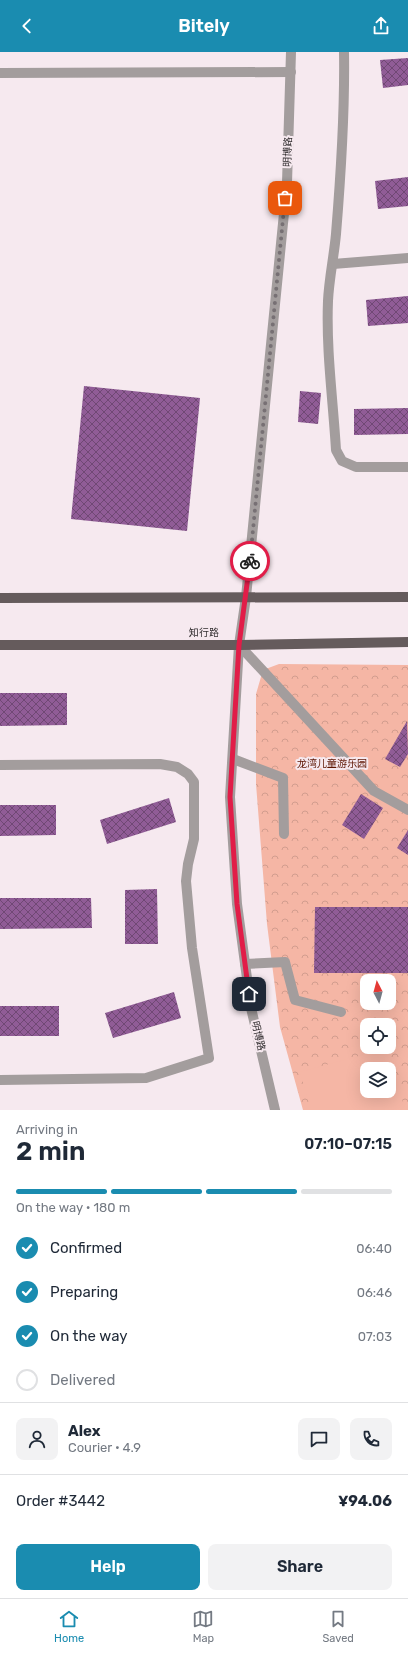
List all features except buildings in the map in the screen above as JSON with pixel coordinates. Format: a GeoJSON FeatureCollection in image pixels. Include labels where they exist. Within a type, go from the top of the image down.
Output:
{"type":"FeatureCollection","features":[{"type":"Feature","properties":{"kind":"main road"},"geometry":{"type":"LineString","coordinates":[[0,598],[408,597]]}},
{"type":"Feature","properties":{"kind":"main road","name":"知行路"},"geometry":{"type":"LineString","coordinates":[[0,645],[239,645],[408,642]]}},
{"type":"Feature","properties":{"kind":"street","name":"明博路"},"geometry":{"type":"LineString","coordinates":[[275,1110],[251,1008],[237,904],[230,797],[239,645],[246,597],[287,183],[291,52]]}},
{"type":"Feature","properties":{"kind":"street"},"geometry":{"type":"LineString","coordinates":[[344,52],[345,106],[333,264],[328,299],[328,328],[336,450],[342,461],[356,467],[408,467]]}},
{"type":"Feature","properties":{"kind":"street"},"geometry":{"type":"LineString","coordinates":[[0,73],[291,72]]}},
{"type":"Feature","properties":{"kind":"street"},"geometry":{"type":"LineString","coordinates":[[333,264],[408,258]]}},
{"type":"Feature","properties":{"kind":"street"},"geometry":{"type":"LineString","coordinates":[[239,645],[374,791],[408,810]]}},
{"type":"Feature","properties":{"kind":"street"},"geometry":{"type":"LineString","coordinates":[[233,759],[283,778],[284,834]]}},
{"type":"Feature","properties":{"kind":"street"},"geometry":{"type":"LineString","coordinates":[[0,765],[160,764],[177,766],[188,774],[194,782],[194,839],[188,864],[186,881],[192,948],[209,1058],[146,1078],[0,1080]]}},
{"type":"Feature","properties":{"kind":"street"},"geometry":{"type":"LineString","coordinates":[[245,964],[285,962],[295,1000],[341,1012]]}},
{"type":"Feature","properties":{"kind":"green space","name":"龙湾儿童游乐园"},"geometry":{"type":"Polygon","coordinates":[[[279,664],[408,665],[408,1110],[303,1110],[280,1027],[267,924],[256,784],[256,694],[263,670],[279,664]]]}},
{"type":"Feature","properties":{"kind":"green space"},"geometry":{"type":"Polygon","coordinates":[[[366,1054],[390,1054],[392,1062],[360,1062],[360,1098],[396,1098],[396,1077],[405,1110],[311,1110],[300,1072],[366,1054]]]}},
{"type":"Feature","properties":{"kind":"way so far"},"geometry":{"type":"LineString","coordinates":[[250,561],[285,198]]}},
{"type":"Feature","properties":{"kind":"route"},"geometry":{"type":"LineString","coordinates":[[249,994],[237,904],[230,797],[239,645],[250,561]]}}]}
